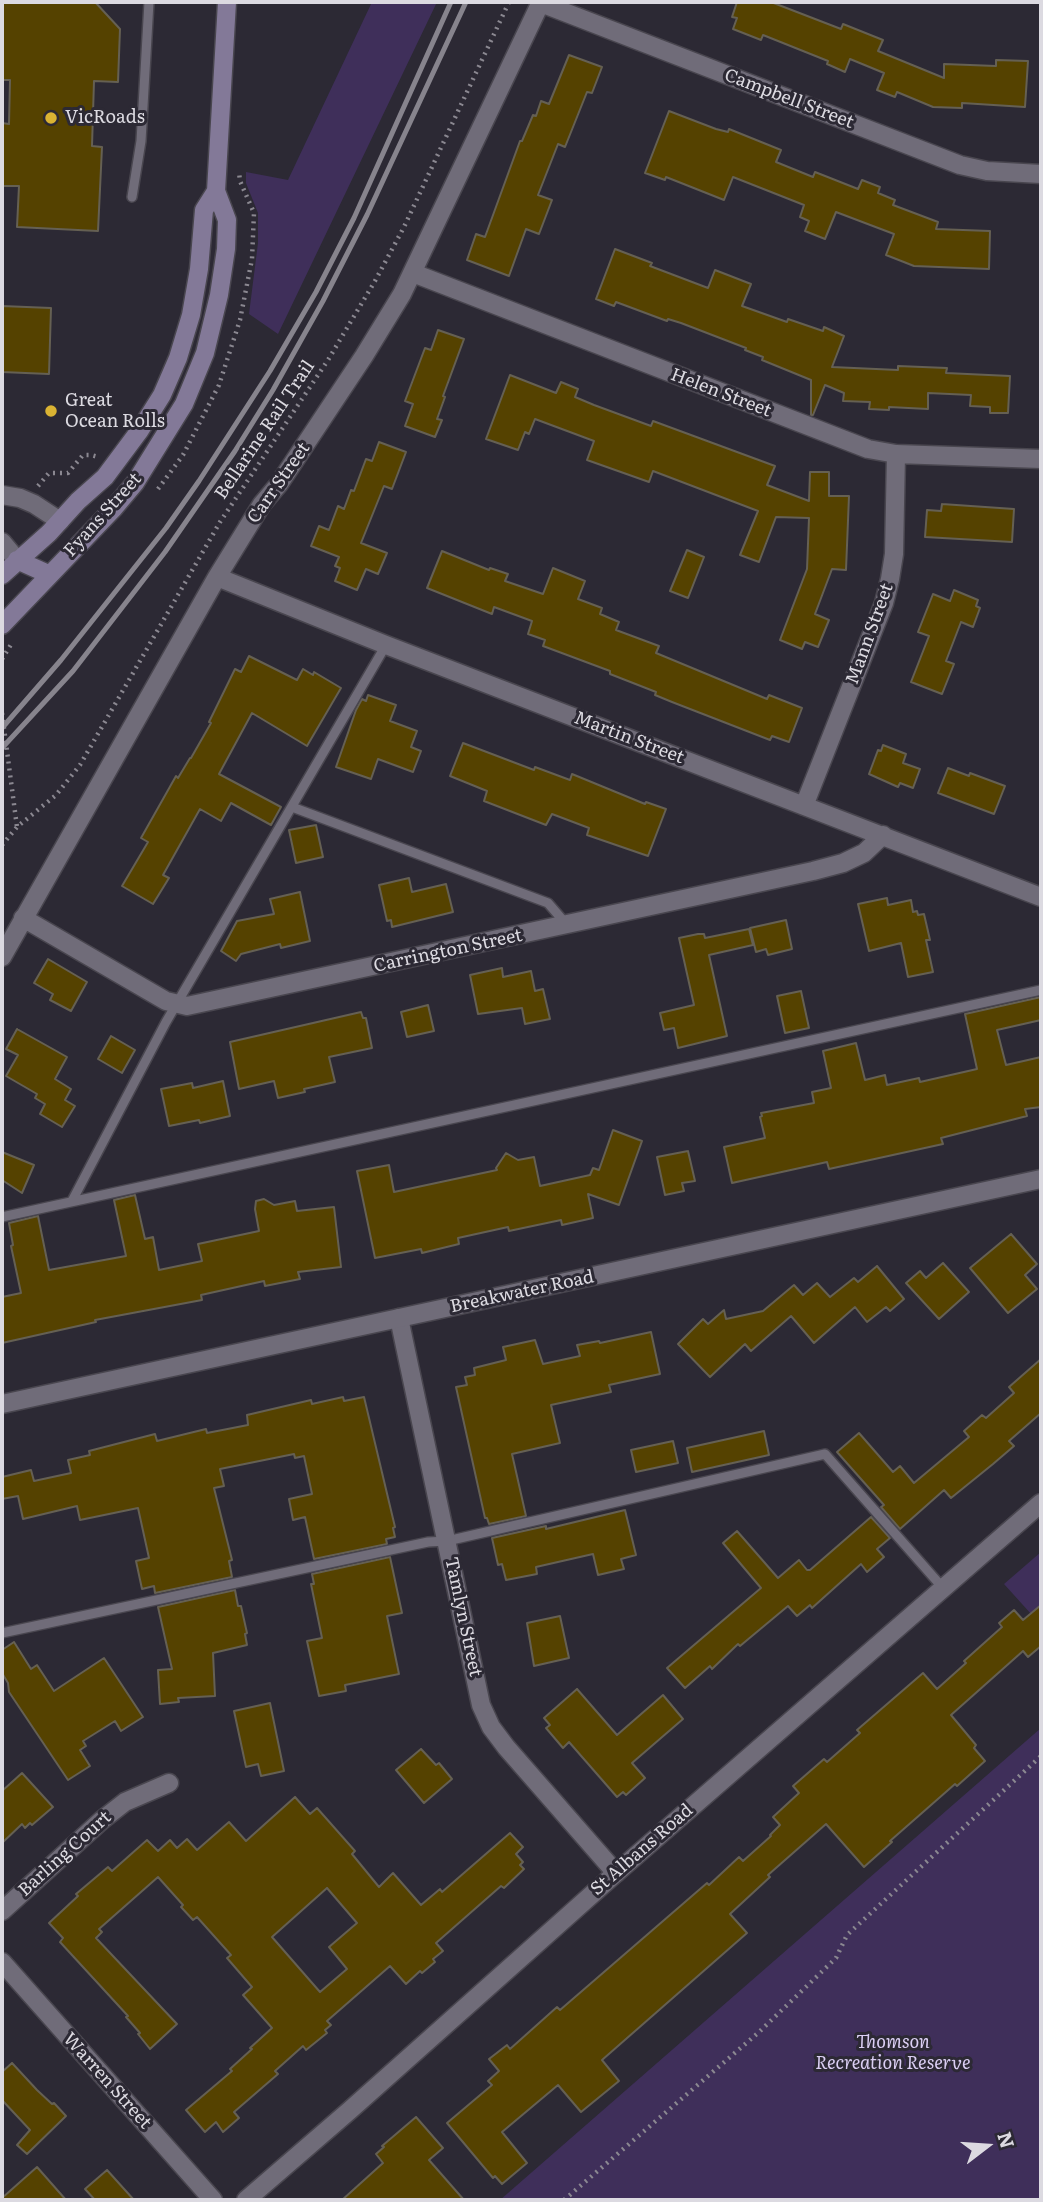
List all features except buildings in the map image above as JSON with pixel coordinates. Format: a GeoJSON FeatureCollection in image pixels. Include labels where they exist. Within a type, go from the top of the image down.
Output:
{"type":"FeatureCollection","features":[{"type":"Feature","properties":{"kind":"main road","name":"Fyans Street"},"geometry":{"type":"LineString","coordinates":[[2,625],[135,483],[176,419],[192,386],[210,336],[225,262],[227,220],[216,191],[227,2]]}},
{"type":"Feature","properties":{"kind":"main road","name":"Fyans Street"},"geometry":{"type":"LineString","coordinates":[[2,575],[105,477],[154,408],[174,371],[191,315],[199,269],[204,210],[216,191]]}},
{"type":"Feature","properties":{"kind":"main road"},"geometry":{"type":"LineString","coordinates":[[60,521],[71,551]]}},
{"type":"Feature","properties":{"kind":"main road"},"geometry":{"type":"LineString","coordinates":[[17,560],[48,574]]}},
{"type":"Feature","properties":{"kind":"street","name":"Campbell Street"},"geometry":{"type":"LineString","coordinates":[[541,2],[960,165],[987,171],[1041,174]]}},
{"type":"Feature","properties":{"kind":"street","name":"Carr Street"},"geometry":{"type":"LineString","coordinates":[[2,957],[181,644],[193,617],[262,504],[279,484],[364,356],[413,273],[541,2]]}},
{"type":"Feature","properties":{"kind":"street","name":"Helen Street"},"geometry":{"type":"LineString","coordinates":[[413,273],[868,449],[896,454],[1041,459]]}},
{"type":"Feature","properties":{"kind":"street","name":"Mann Street"},"geometry":{"type":"LineString","coordinates":[[804,806],[884,603],[894,554],[896,454]]}},
{"type":"Feature","properties":{"kind":"street"},"geometry":{"type":"LineString","coordinates":[[2,495],[34,504],[60,521]]}},
{"type":"Feature","properties":{"kind":"street"},"geometry":{"type":"LineString","coordinates":[[2,542],[17,560]]}},
{"type":"Feature","properties":{"kind":"street","name":"Martin Street"},"geometry":{"type":"LineString","coordinates":[[218,577],[386,645],[1041,897]]}},
{"type":"Feature","properties":{"kind":"street","name":"Carrington Street"},"geometry":{"type":"LineString","coordinates":[[177,1005],[187,1006],[222,999],[813,871],[844,863],[864,853],[883,835]]}},
{"type":"Feature","properties":{"kind":"street"},"geometry":{"type":"LineString","coordinates":[[23,918],[177,1005]]}},
{"type":"Feature","properties":{"kind":"street","name":"Breakwater Road"},"geometry":{"type":"LineString","coordinates":[[2,1404],[1041,1179]]}},
{"type":"Feature","properties":{"kind":"street","name":"Tamlyn Street"},"geometry":{"type":"LineString","coordinates":[[399,1318],[481,1705],[491,1727],[616,1873]]}},
{"type":"Feature","properties":{"kind":"street","name":"St Albans Road"},"geometry":{"type":"LineString","coordinates":[[246,2200],[1041,1503]]}},
{"type":"Feature","properties":{"kind":"street","name":"Barling Court"},"geometry":{"type":"LineString","coordinates":[[2,1911],[117,1808],[169,1783]]}},
{"type":"Feature","properties":{"kind":"street","name":"Warren Street"},"geometry":{"type":"LineString","coordinates":[[2,1962],[213,2200]]}},
{"type":"Feature","properties":{"kind":"lane"},"geometry":{"type":"LineString","coordinates":[[132,197],[141,141],[149,2]]}},
{"type":"Feature","properties":{"kind":"lane"},"geometry":{"type":"LineString","coordinates":[[72,1201],[177,1005],[386,645]]}},
{"type":"Feature","properties":{"kind":"lane"},"geometry":{"type":"LineString","coordinates":[[292,807],[548,903],[567,925]]}},
{"type":"Feature","properties":{"kind":"lane"},"geometry":{"type":"LineString","coordinates":[[2,1217],[1041,990]]}},
{"type":"Feature","properties":{"kind":"lane"},"geometry":{"type":"LineString","coordinates":[[2,1633],[428,1542],[447,1541],[825,1454],[943,1588]]}},
{"type":"Feature","properties":{"kind":"path","name":"Bellarine Rail Trail"},"geometry":{"type":"LineString","coordinates":[[2,845],[17,827],[55,795],[80,765],[220,522],[347,329],[404,227],[509,2]]}},
{"type":"Feature","properties":{"kind":"path"},"geometry":{"type":"LineString","coordinates":[[2,713],[17,827]]}},
{"type":"Feature","properties":{"kind":"path"},"geometry":{"type":"LineString","coordinates":[[565,2200],[758,2034],[836,1958],[847,1935],[1041,1756]]}},
{"type":"Feature","properties":{"kind":"green space"},"geometry":{"type":"Polygon","coordinates":[[[372,2],[437,2],[278,334],[249,314],[258,243],[258,213],[246,183],[246,172],[288,180],[372,2]]]}},
{"type":"Feature","properties":{"kind":"green space"},"geometry":{"type":"Polygon","coordinates":[[[1041,1552],[1041,1625],[1004,1584],[1041,1552]]]}},
{"type":"Feature","properties":{"kind":"green space","name":"Thomson Recreation Reserve"},"geometry":{"type":"Polygon","coordinates":[[[1041,1728],[1041,2200],[500,2200],[915,1838],[1041,1728]]]}},
{"type":"Feature","properties":{"kind":"railway"},"geometry":{"type":"LineString","coordinates":[[2,728],[61,660],[166,528],[270,371],[316,292],[354,218],[451,2]]}},
{"type":"Feature","properties":{"kind":"railway"},"geometry":{"type":"LineString","coordinates":[[2,748],[73,671],[165,552],[235,451],[273,390],[367,215],[466,2]]}},
{"type":"Feature","properties":{"kind":"place","name":"VicRoads"},"geometry":{"type":"Point","coordinates":[51,118]}},
{"type":"Feature","properties":{"kind":"place","name":"Great Ocean Rolls"},"geometry":{"type":"Point","coordinates":[51,411]}}]}
